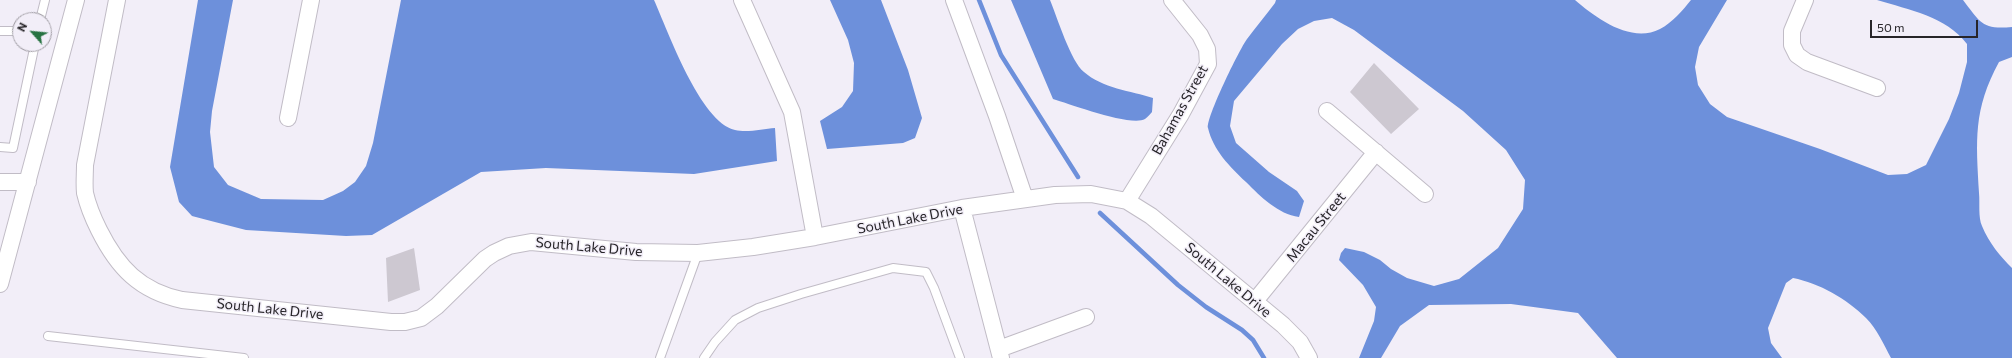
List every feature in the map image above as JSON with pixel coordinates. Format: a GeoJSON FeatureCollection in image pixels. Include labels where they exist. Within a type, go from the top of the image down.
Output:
{"type":"FeatureCollection","features":[{"type":"Feature","properties":{"kind":"street"},"geometry":{"type":"LineString","coordinates":[[0,284],[76,0]]}},
{"type":"Feature","properties":{"kind":"street","name":"South Lake Drive"},"geometry":{"type":"LineString","coordinates":[[117,0],[85,165],[85,191],[91,212],[108,248],[121,266],[140,283],[167,297],[182,300],[391,322],[405,322],[421,318],[437,306],[485,259],[509,246],[531,242],[636,252],[698,253],[753,247],[815,237],[962,208],[1055,195],[1091,194],[1127,201],[1151,216],[1287,329],[1300,342],[1309,358]]}},
{"type":"Feature","properties":{"kind":"street"},"geometry":{"type":"LineString","coordinates":[[288,118],[311,0]]}},
{"type":"Feature","properties":{"kind":"street"},"geometry":{"type":"LineString","coordinates":[[742,0],[792,112],[815,237]]}},
{"type":"Feature","properties":{"kind":"street"},"geometry":{"type":"LineString","coordinates":[[954,0],[997,116],[1025,199]]}},
{"type":"Feature","properties":{"kind":"street","name":"Bahamas Street"},"geometry":{"type":"LineString","coordinates":[[1127,201],[1181,114],[1208,64],[1207,49],[1200,34],[1172,0]]}},
{"type":"Feature","properties":{"kind":"street"},"geometry":{"type":"LineString","coordinates":[[1805,0],[1792,31],[1792,45],[1797,55],[1807,62],[1877,88]]}},
{"type":"Feature","properties":{"kind":"street"},"geometry":{"type":"LineString","coordinates":[[1327,111],[1425,194]]}},
{"type":"Feature","properties":{"kind":"street","name":"Macau Street"},"geometry":{"type":"LineString","coordinates":[[1255,301],[1376,152]]}},
{"type":"Feature","properties":{"kind":"street"},"geometry":{"type":"LineString","coordinates":[[0,182],[28,182]]}},
{"type":"Feature","properties":{"kind":"street"},"geometry":{"type":"LineString","coordinates":[[962,208],[1000,354],[1086,317]]}},
{"type":"Feature","properties":{"kind":"lane"},"geometry":{"type":"LineString","coordinates":[[42,12],[45,0]]}},
{"type":"Feature","properties":{"kind":"lane"},"geometry":{"type":"LineString","coordinates":[[0,31],[12,31]]}},
{"type":"Feature","properties":{"kind":"lane"},"geometry":{"type":"LineString","coordinates":[[0,147],[13,148],[33,52]]}},
{"type":"Feature","properties":{"kind":"lane"},"geometry":{"type":"LineString","coordinates":[[660,358],[698,253]]}},
{"type":"Feature","properties":{"kind":"lane"},"geometry":{"type":"LineString","coordinates":[[704,358],[715,342],[735,320],[758,308],[801,294],[894,268],[926,272],[934,288],[960,358]]}},
{"type":"Feature","properties":{"kind":"lane"},"geometry":{"type":"LineString","coordinates":[[48,336],[244,358]]}},
{"type":"Feature","properties":{"kind":"water"},"geometry":{"type":"Polygon","coordinates":[[[198,0],[233,0],[212,111],[210,132],[214,167],[228,185],[261,199],[323,200],[343,191],[355,182],[366,166],[373,143],[401,0],[654,0],[687,74],[698,94],[710,111],[722,123],[735,130],[750,131],[775,128],[777,161],[694,174],[546,168],[481,172],[372,235],[346,236],[246,230],[192,216],[179,202],[170,167],[198,0]]]}},
{"type":"Feature","properties":{"kind":"water"},"geometry":{"type":"Polygon","coordinates":[[[830,0],[881,0],[908,70],[922,118],[915,138],[903,143],[827,149],[820,121],[842,107],[853,91],[854,63],[848,40],[830,0]]]}},
{"type":"Feature","properties":{"kind":"water"},"geometry":{"type":"Polygon","coordinates":[[[1011,0],[1050,0],[1069,49],[1079,67],[1099,82],[1153,98],[1152,112],[1145,119],[1138,121],[1127,120],[1114,118],[1053,99],[1011,0]]]}},
{"type":"Feature","properties":{"kind":"water"},"geometry":{"type":"Polygon","coordinates":[[[1276,0],[1575,0],[1603,21],[1614,27],[1637,33],[1649,33],[1660,29],[1669,23],[1691,0],[1727,0],[1699,47],[1695,67],[1698,85],[1710,104],[1727,117],[1820,149],[1888,175],[1907,174],[1926,165],[1949,119],[1959,93],[1967,62],[1967,44],[1958,34],[1938,20],[1877,0],[1963,0],[1978,19],[1988,26],[2002,28],[2012,27],[2012,57],[1999,62],[1984,95],[1978,126],[1977,157],[1981,222],[1991,244],[2012,268],[2012,358],[1891,358],[1874,327],[1850,304],[1823,288],[1803,280],[1793,278],[1786,283],[1768,328],[1771,343],[1782,358],[1617,358],[1578,313],[1511,304],[1429,305],[1400,326],[1381,358],[1359,358],[1374,321],[1376,307],[1363,285],[1339,260],[1341,253],[1345,248],[1364,252],[1380,260],[1391,269],[1407,278],[1434,286],[1459,279],[1498,248],[1523,209],[1525,180],[1506,150],[1463,111],[1354,30],[1332,18],[1314,21],[1298,29],[1282,44],[1234,101],[1230,126],[1236,143],[1269,172],[1297,191],[1304,201],[1299,217],[1277,209],[1270,204],[1223,158],[1210,136],[1208,128],[1217,98],[1237,56],[1247,39],[1276,0]]]}},
{"type":"Feature","properties":{"kind":"building"},"geometry":{"type":"Polygon","coordinates":[[[1374,63],[1419,109],[1391,134],[1350,92],[1374,63]]]}},
{"type":"Feature","properties":{"kind":"building"},"geometry":{"type":"Polygon","coordinates":[[[414,248],[420,290],[388,302],[386,258],[414,248]]]}},
{"type":"Feature","properties":{"kind":"waterway"},"geometry":{"type":"LineString","coordinates":[[979,0],[1001,55],[1078,177]]}},
{"type":"Feature","properties":{"kind":"waterway"},"geometry":{"type":"LineString","coordinates":[[1100,213],[1178,285],[1206,307],[1242,330],[1253,340],[1264,358]]}}]}
